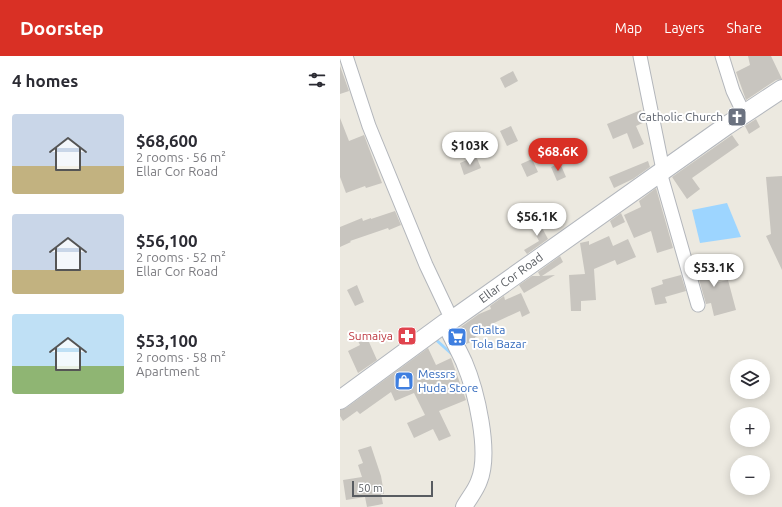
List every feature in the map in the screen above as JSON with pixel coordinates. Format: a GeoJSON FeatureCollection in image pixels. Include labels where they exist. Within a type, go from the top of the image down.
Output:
{"type":"FeatureCollection","features":[{"type":"Feature","properties":{"kind":"main road","name":"Ellar Cor Road"},"geometry":{"type":"LineString","coordinates":[[340,400],[662,171],[744,114],[782,90]]}},
{"type":"Feature","properties":{"kind":"street"},"geometry":{"type":"LineString","coordinates":[[346,56],[372,133],[449,322],[472,384],[482,432],[484,456],[480,480],[464,507]]}},
{"type":"Feature","properties":{"kind":"street"},"geometry":{"type":"LineString","coordinates":[[640,56],[662,171],[698,306]]}},
{"type":"Feature","properties":{"kind":"street"},"geometry":{"type":"LineString","coordinates":[[722,56],[733,91],[744,114]]}},
{"type":"Feature","properties":{"kind":"water"},"geometry":{"type":"Polygon","coordinates":[[[727,203],[741,237],[700,243],[692,210],[727,203]]]}},
{"type":"Feature","properties":{"kind":"building"},"geometry":{"type":"Polygon","coordinates":[[[748,56],[771,56],[782,79],[776,80],[746,100],[736,72],[750,65],[748,56]]]}},
{"type":"Feature","properties":{"kind":"building"},"geometry":{"type":"Polygon","coordinates":[[[340,66],[349,91],[340,94],[340,66]]]}},
{"type":"Feature","properties":{"kind":"building"},"geometry":{"type":"Polygon","coordinates":[[[513,71],[518,81],[505,88],[500,78],[513,71]]]}},
{"type":"Feature","properties":{"kind":"building"},"geometry":{"type":"Polygon","coordinates":[[[641,110],[645,122],[636,126],[644,144],[633,149],[627,133],[613,139],[607,124],[641,110]]]}},
{"type":"Feature","properties":{"kind":"building"},"geometry":{"type":"Polygon","coordinates":[[[340,118],[349,141],[364,135],[382,183],[366,188],[365,186],[346,193],[340,177],[340,118]]]}},
{"type":"Feature","properties":{"kind":"building"},"geometry":{"type":"Polygon","coordinates":[[[756,119],[760,127],[749,134],[745,126],[756,119]]]}},
{"type":"Feature","properties":{"kind":"building"},"geometry":{"type":"Polygon","coordinates":[[[511,126],[518,141],[507,146],[500,131],[511,126]]]}},
{"type":"Feature","properties":{"kind":"building"},"geometry":{"type":"Polygon","coordinates":[[[732,135],[739,145],[692,178],[700,189],[687,199],[672,177],[732,135]]]}},
{"type":"Feature","properties":{"kind":"building"},"geometry":{"type":"Polygon","coordinates":[[[476,156],[481,168],[464,175],[460,163],[476,156]]]}},
{"type":"Feature","properties":{"kind":"building"},"geometry":{"type":"Polygon","coordinates":[[[532,159],[538,172],[527,177],[521,164],[532,159]]]}},
{"type":"Feature","properties":{"kind":"building"},"geometry":{"type":"Polygon","coordinates":[[[648,161],[650,167],[633,179],[614,188],[609,177],[648,161]]]}},
{"type":"Feature","properties":{"kind":"building"},"geometry":{"type":"Polygon","coordinates":[[[560,163],[566,177],[557,181],[551,167],[560,163]]]}},
{"type":"Feature","properties":{"kind":"building"},"geometry":{"type":"Polygon","coordinates":[[[782,176],[782,270],[766,236],[771,234],[766,177],[782,176]]]}},
{"type":"Feature","properties":{"kind":"building"},"geometry":{"type":"Polygon","coordinates":[[[656,188],[673,248],[657,253],[651,231],[634,238],[624,215],[641,207],[639,201],[656,188]]]}},
{"type":"Feature","properties":{"kind":"building"},"geometry":{"type":"Polygon","coordinates":[[[395,211],[401,225],[350,241],[351,242],[340,247],[340,227],[362,218],[363,221],[395,211]]]}},
{"type":"Feature","properties":{"kind":"building"},"geometry":{"type":"Polygon","coordinates":[[[621,213],[625,222],[613,228],[610,221],[621,213]]]}},
{"type":"Feature","properties":{"kind":"building"},"geometry":{"type":"Polygon","coordinates":[[[539,222],[548,239],[527,254],[524,250],[539,241],[531,226],[539,222]]]}},
{"type":"Feature","properties":{"kind":"building"},"geometry":{"type":"Polygon","coordinates":[[[609,236],[613,246],[628,239],[636,257],[617,265],[615,260],[594,269],[596,300],[581,301],[581,311],[571,311],[569,275],[585,274],[580,243],[589,241],[589,245],[609,236]]]}},
{"type":"Feature","properties":{"kind":"building"},"geometry":{"type":"Polygon","coordinates":[[[710,254],[713,265],[709,266],[713,283],[728,280],[736,310],[714,316],[711,303],[706,304],[693,258],[710,254]]]}},
{"type":"Feature","properties":{"kind":"building"},"geometry":{"type":"Polygon","coordinates":[[[560,256],[563,262],[542,276],[555,275],[524,293],[519,285],[532,276],[540,276],[538,272],[560,256]]]}},
{"type":"Feature","properties":{"kind":"building"},"geometry":{"type":"Polygon","coordinates":[[[681,275],[686,291],[665,297],[667,303],[655,305],[651,288],[663,284],[662,280],[681,275]]]}},
{"type":"Feature","properties":{"kind":"building"},"geometry":{"type":"Polygon","coordinates":[[[357,285],[364,302],[355,306],[347,290],[357,285]]]}},
{"type":"Feature","properties":{"kind":"building"},"geometry":{"type":"Polygon","coordinates":[[[521,293],[530,313],[522,317],[520,311],[494,323],[496,327],[475,337],[476,340],[466,344],[458,329],[479,314],[491,309],[490,306],[504,296],[505,300],[521,293]]]}},
{"type":"Feature","properties":{"kind":"building"},"geometry":{"type":"Polygon","coordinates":[[[365,333],[377,360],[358,373],[348,351],[360,345],[356,337],[365,333]]]}},
{"type":"Feature","properties":{"kind":"building"},"geometry":{"type":"Polygon","coordinates":[[[428,348],[436,365],[451,358],[466,400],[439,411],[451,436],[439,441],[433,429],[414,438],[407,423],[425,415],[414,393],[395,401],[391,392],[360,414],[357,411],[343,421],[340,416],[340,410],[346,408],[428,348]]]}},
{"type":"Feature","properties":{"kind":"building"},"geometry":{"type":"Polygon","coordinates":[[[371,446],[381,476],[384,494],[381,494],[383,504],[367,507],[365,497],[346,500],[343,480],[362,477],[358,465],[363,463],[358,450],[371,446]]]}},
{"type":"Feature","properties":{"kind":"waterway"},"geometry":{"type":"LineString","coordinates":[[434,338],[454,356]]}},
{"type":"Feature","properties":{"kind":"place","name":"Catholic Church"},"geometry":{"type":"Point","coordinates":[737,117]}},
{"type":"Feature","properties":{"kind":"place","name":"Sumaiya"},"geometry":{"type":"Point","coordinates":[407,336]}},
{"type":"Feature","properties":{"kind":"place","name":"Chalta Tola Bazar"},"geometry":{"type":"Point","coordinates":[457,337]}},
{"type":"Feature","properties":{"kind":"place","name":"Messrs Huda Store"},"geometry":{"type":"Point","coordinates":[404,381]}}]}
